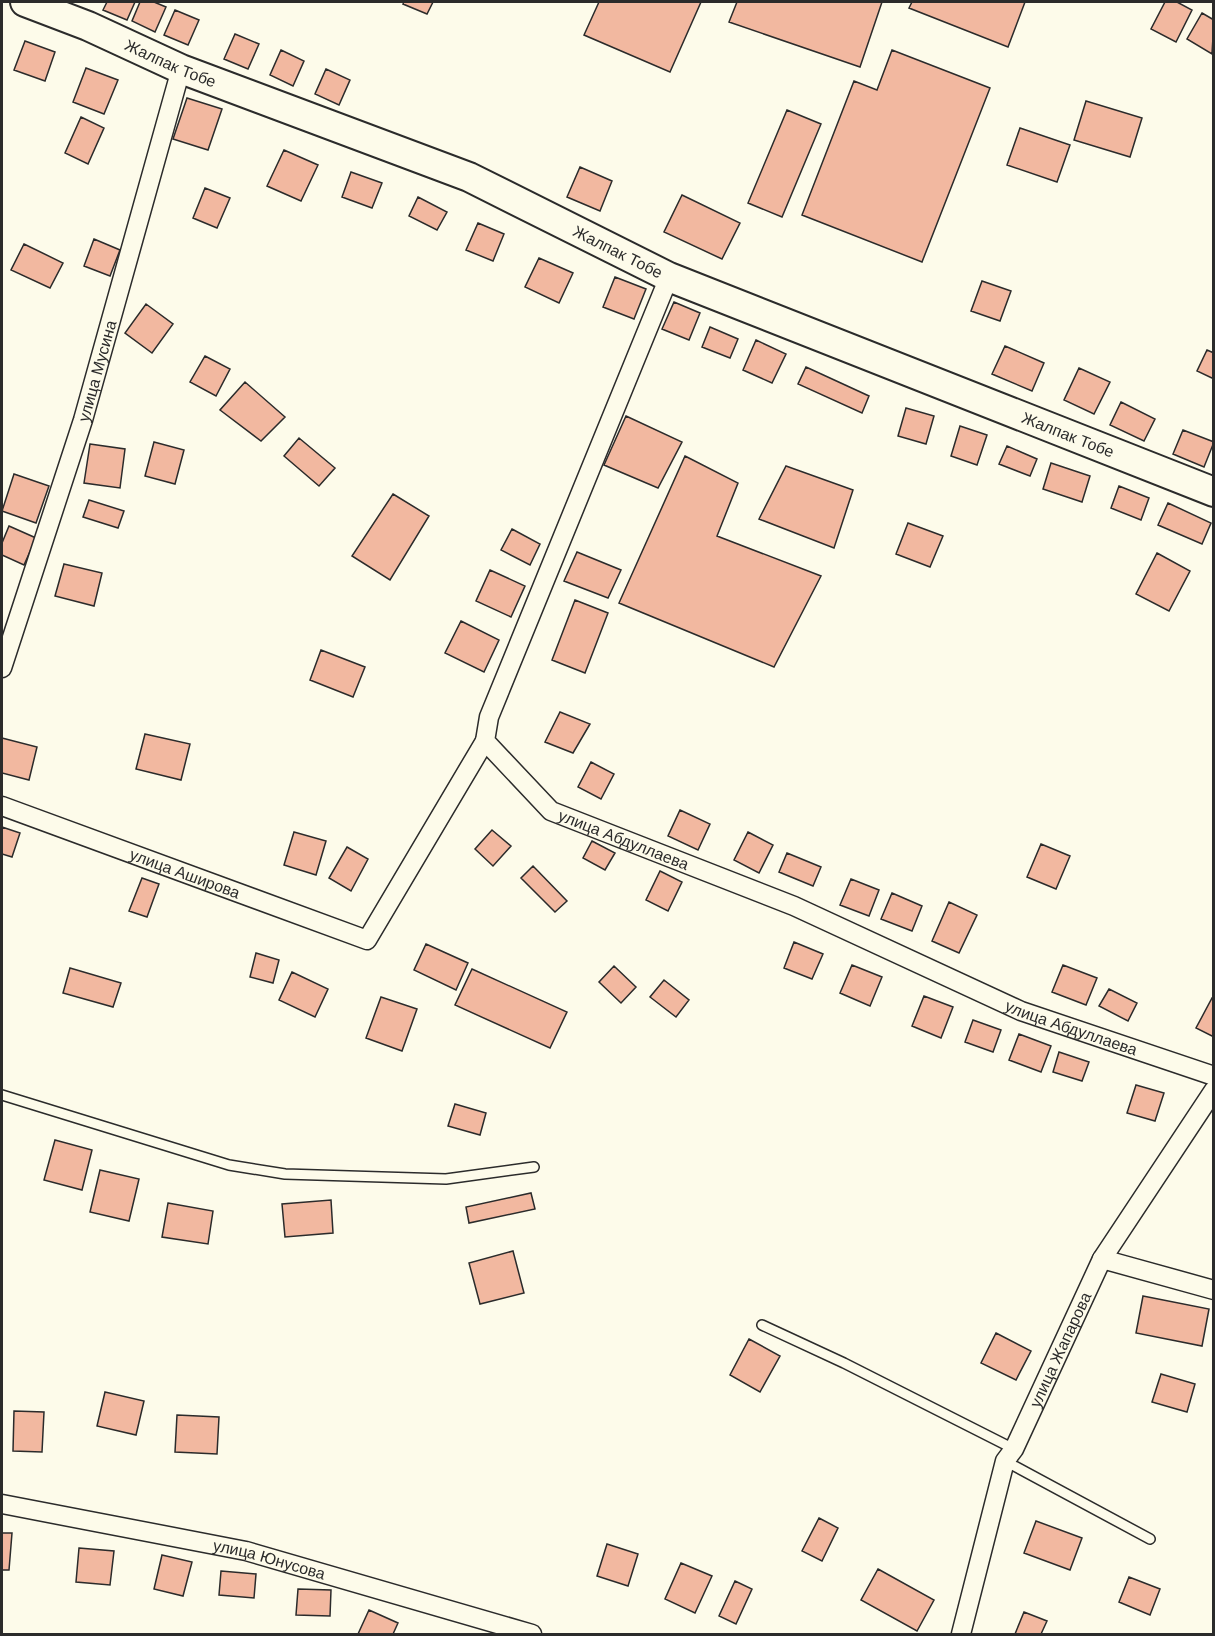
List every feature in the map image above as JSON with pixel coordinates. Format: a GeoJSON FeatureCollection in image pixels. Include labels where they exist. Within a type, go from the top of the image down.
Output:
{"type":"FeatureCollection","features":[{"type":"Feature","properties":{"kind":"main road","name":"Жалпак Тобе"},"geometry":{"type":"LineString","coordinates":[[24,2],[88,26],[181,69],[469,177],[669,277],[1214,492]]}},
{"type":"Feature","properties":{"kind":"street","name":"улица Мусина"},"geometry":{"type":"LineString","coordinates":[[2,668],[82,420],[181,69]]}},
{"type":"Feature","properties":{"kind":"street"},"geometry":{"type":"LineString","coordinates":[[485,741],[489,717],[669,277]]}},
{"type":"Feature","properties":{"kind":"street","name":"улица Аширова"},"geometry":{"type":"LineString","coordinates":[[2,806],[368,940],[485,741]]}},
{"type":"Feature","properties":{"kind":"street","name":"улица Абдуллаева"},"geometry":{"type":"LineString","coordinates":[[485,741],[551,811],[794,906],[1022,1011],[1214,1076]]}},
{"type":"Feature","properties":{"kind":"street","name":"улица Жапарова"},"geometry":{"type":"LineString","coordinates":[[960,1635],[1009,1455],[1102,1259],[1214,1090]]}},
{"type":"Feature","properties":{"kind":"street"},"geometry":{"type":"LineString","coordinates":[[1102,1259],[1214,1290]]}},
{"type":"Feature","properties":{"kind":"street","name":"улица Юнусова"},"geometry":{"type":"LineString","coordinates":[[2,1504],[246,1551],[532,1635]]}},
{"type":"Feature","properties":{"kind":"lane"},"geometry":{"type":"LineString","coordinates":[[2,1095],[228,1165],[285,1174],[446,1179],[534,1167]]}},
{"type":"Feature","properties":{"kind":"lane"},"geometry":{"type":"LineString","coordinates":[[762,1325],[844,1363],[1009,1455],[1150,1539]]}},
{"type":"Feature","properties":{"kind":"building"},"geometry":{"type":"Polygon","coordinates":[[[107,2],[135,2],[127,20],[103,10],[107,2]]]}},
{"type":"Feature","properties":{"kind":"building"},"geometry":{"type":"Polygon","coordinates":[[[140,2],[154,2],[166,7],[155,32],[132,21],[140,2]]]}},
{"type":"Feature","properties":{"kind":"building"},"geometry":{"type":"Polygon","coordinates":[[[404,2],[433,2],[427,14],[403,4],[404,2]]]}},
{"type":"Feature","properties":{"kind":"building"},"geometry":{"type":"Polygon","coordinates":[[[599,2],[701,2],[670,72],[584,35],[599,2]]]}},
{"type":"Feature","properties":{"kind":"building"},"geometry":{"type":"Polygon","coordinates":[[[737,2],[882,2],[860,67],[729,22],[737,2]]]}},
{"type":"Feature","properties":{"kind":"building"},"geometry":{"type":"Polygon","coordinates":[[[912,2],[1025,2],[1008,47],[909,8],[912,2]]]}},
{"type":"Feature","properties":{"kind":"building"},"geometry":{"type":"Polygon","coordinates":[[[1165,2],[1177,2],[1192,10],[1176,42],[1151,29],[1165,2]]]}},
{"type":"Feature","properties":{"kind":"building"},"geometry":{"type":"Polygon","coordinates":[[[175,10],[199,20],[188,45],[164,35],[175,10]]]}},
{"type":"Feature","properties":{"kind":"building"},"geometry":{"type":"Polygon","coordinates":[[[1202,13],[1214,20],[1212,54],[1187,39],[1202,13]]]}},
{"type":"Feature","properties":{"kind":"building"},"geometry":{"type":"Polygon","coordinates":[[[235,34],[259,44],[248,69],[224,59],[235,34]]]}},
{"type":"Feature","properties":{"kind":"building"},"geometry":{"type":"Polygon","coordinates":[[[25,41],[55,52],[45,81],[14,70],[25,41]]]}},
{"type":"Feature","properties":{"kind":"building"},"geometry":{"type":"Polygon","coordinates":[[[281,50],[304,61],[293,86],[270,75],[281,50]]]}},
{"type":"Feature","properties":{"kind":"building"},"geometry":{"type":"Polygon","coordinates":[[[892,50],[990,88],[922,262],[802,215],[854,81],[877,90],[892,50]]]}},
{"type":"Feature","properties":{"kind":"building"},"geometry":{"type":"Polygon","coordinates":[[[86,68],[118,80],[104,114],[73,102],[86,68]]]}},
{"type":"Feature","properties":{"kind":"building"},"geometry":{"type":"Polygon","coordinates":[[[326,69],[350,80],[339,105],[315,94],[326,69]]]}},
{"type":"Feature","properties":{"kind":"building"},"geometry":{"type":"Polygon","coordinates":[[[187,98],[222,109],[208,150],[173,139],[187,98]]]}},
{"type":"Feature","properties":{"kind":"building"},"geometry":{"type":"Polygon","coordinates":[[[1086,101],[1142,118],[1130,157],[1074,140],[1086,101]]]}},
{"type":"Feature","properties":{"kind":"building"},"geometry":{"type":"Polygon","coordinates":[[[787,110],[821,124],[782,217],[748,203],[787,110]]]}},
{"type":"Feature","properties":{"kind":"building"},"geometry":{"type":"Polygon","coordinates":[[[81,117],[104,128],[88,164],[65,153],[81,117]]]}},
{"type":"Feature","properties":{"kind":"building"},"geometry":{"type":"Polygon","coordinates":[[[1020,128],[1070,145],[1057,182],[1007,165],[1020,128]]]}},
{"type":"Feature","properties":{"kind":"building"},"geometry":{"type":"Polygon","coordinates":[[[284,150],[318,165],[301,201],[267,186],[284,150]]]}},
{"type":"Feature","properties":{"kind":"building"},"geometry":{"type":"Polygon","coordinates":[[[580,167],[612,181],[600,211],[567,197],[580,167]]]}},
{"type":"Feature","properties":{"kind":"building"},"geometry":{"type":"Polygon","coordinates":[[[351,172],[382,183],[372,208],[342,197],[351,172]]]}},
{"type":"Feature","properties":{"kind":"building"},"geometry":{"type":"Polygon","coordinates":[[[205,188],[230,198],[217,228],[193,218],[205,188]]]}},
{"type":"Feature","properties":{"kind":"building"},"geometry":{"type":"Polygon","coordinates":[[[682,195],[740,223],[722,259],[664,232],[682,195]]]}},
{"type":"Feature","properties":{"kind":"building"},"geometry":{"type":"Polygon","coordinates":[[[418,197],[447,212],[437,230],[409,216],[418,197]]]}},
{"type":"Feature","properties":{"kind":"building"},"geometry":{"type":"Polygon","coordinates":[[[478,223],[504,234],[493,261],[466,250],[478,223]]]}},
{"type":"Feature","properties":{"kind":"building"},"geometry":{"type":"Polygon","coordinates":[[[94,239],[120,250],[110,276],[84,266],[94,239]]]}},
{"type":"Feature","properties":{"kind":"building"},"geometry":{"type":"Polygon","coordinates":[[[24,244],[63,263],[50,288],[11,270],[24,244]]]}},
{"type":"Feature","properties":{"kind":"building"},"geometry":{"type":"Polygon","coordinates":[[[539,258],[573,273],[559,303],[525,287],[539,258]]]}},
{"type":"Feature","properties":{"kind":"building"},"geometry":{"type":"Polygon","coordinates":[[[615,277],[646,289],[634,319],[603,307],[615,277]]]}},
{"type":"Feature","properties":{"kind":"building"},"geometry":{"type":"Polygon","coordinates":[[[982,281],[1011,291],[1000,321],[971,311],[982,281]]]}},
{"type":"Feature","properties":{"kind":"building"},"geometry":{"type":"Polygon","coordinates":[[[674,302],[700,313],[689,340],[662,329],[674,302]]]}},
{"type":"Feature","properties":{"kind":"building"},"geometry":{"type":"Polygon","coordinates":[[[146,304],[173,324],[152,353],[125,333],[146,304]]]}},
{"type":"Feature","properties":{"kind":"building"},"geometry":{"type":"Polygon","coordinates":[[[710,327],[738,339],[730,358],[702,347],[710,327]]]}},
{"type":"Feature","properties":{"kind":"building"},"geometry":{"type":"Polygon","coordinates":[[[756,340],[786,354],[772,383],[743,370],[756,340]]]}},
{"type":"Feature","properties":{"kind":"building"},"geometry":{"type":"Polygon","coordinates":[[[1005,346],[1044,363],[1032,391],[992,374],[1005,346]]]}},
{"type":"Feature","properties":{"kind":"building"},"geometry":{"type":"Polygon","coordinates":[[[1207,350],[1214,353],[1214,379],[1197,371],[1207,350]]]}},
{"type":"Feature","properties":{"kind":"building"},"geometry":{"type":"Polygon","coordinates":[[[205,356],[230,369],[216,396],[190,382],[205,356]]]}},
{"type":"Feature","properties":{"kind":"building"},"geometry":{"type":"Polygon","coordinates":[[[806,367],[869,396],[862,413],[798,384],[806,367]]]}},
{"type":"Feature","properties":{"kind":"building"},"geometry":{"type":"Polygon","coordinates":[[[1079,368],[1110,382],[1094,414],[1064,400],[1079,368]]]}},
{"type":"Feature","properties":{"kind":"building"},"geometry":{"type":"Polygon","coordinates":[[[245,382],[285,417],[261,441],[220,410],[245,382]]]}},
{"type":"Feature","properties":{"kind":"building"},"geometry":{"type":"Polygon","coordinates":[[[1121,402],[1155,419],[1144,441],[1110,425],[1121,402]]]}},
{"type":"Feature","properties":{"kind":"building"},"geometry":{"type":"Polygon","coordinates":[[[906,408],[934,416],[926,444],[898,436],[906,408]]]}},
{"type":"Feature","properties":{"kind":"building"},"geometry":{"type":"Polygon","coordinates":[[[626,416],[682,442],[658,488],[604,465],[626,416]]]}},
{"type":"Feature","properties":{"kind":"building"},"geometry":{"type":"Polygon","coordinates":[[[960,426],[987,435],[977,465],[951,456],[960,426]]]}},
{"type":"Feature","properties":{"kind":"building"},"geometry":{"type":"Polygon","coordinates":[[[1183,430],[1214,442],[1204,467],[1173,454],[1183,430]]]}},
{"type":"Feature","properties":{"kind":"building"},"geometry":{"type":"Polygon","coordinates":[[[299,438],[335,468],[319,486],[284,456],[299,438]]]}},
{"type":"Feature","properties":{"kind":"building"},"geometry":{"type":"Polygon","coordinates":[[[154,442],[184,450],[175,484],[145,476],[154,442]]]}},
{"type":"Feature","properties":{"kind":"building"},"geometry":{"type":"Polygon","coordinates":[[[90,444],[125,449],[120,488],[84,483],[90,444]]]}},
{"type":"Feature","properties":{"kind":"building"},"geometry":{"type":"Polygon","coordinates":[[[1007,446],[1037,459],[1030,476],[999,464],[1007,446]]]}},
{"type":"Feature","properties":{"kind":"building"},"geometry":{"type":"Polygon","coordinates":[[[685,456],[738,483],[717,536],[821,576],[774,667],[619,603],[685,456]]]}},
{"type":"Feature","properties":{"kind":"building"},"geometry":{"type":"Polygon","coordinates":[[[1051,463],[1090,476],[1082,502],[1043,489],[1051,463]]]}},
{"type":"Feature","properties":{"kind":"building"},"geometry":{"type":"Polygon","coordinates":[[[786,466],[853,490],[834,548],[759,519],[786,466]]]}},
{"type":"Feature","properties":{"kind":"building"},"geometry":{"type":"Polygon","coordinates":[[[14,474],[49,486],[36,523],[2,511],[14,474]]]}},
{"type":"Feature","properties":{"kind":"building"},"geometry":{"type":"Polygon","coordinates":[[[1119,486],[1149,498],[1141,520],[1111,508],[1119,486]]]}},
{"type":"Feature","properties":{"kind":"building"},"geometry":{"type":"Polygon","coordinates":[[[393,494],[429,516],[390,580],[352,556],[393,494]]]}},
{"type":"Feature","properties":{"kind":"building"},"geometry":{"type":"Polygon","coordinates":[[[89,500],[124,511],[118,528],[83,517],[89,500]]]}},
{"type":"Feature","properties":{"kind":"building"},"geometry":{"type":"Polygon","coordinates":[[[1168,503],[1211,523],[1202,544],[1158,525],[1168,503]]]}},
{"type":"Feature","properties":{"kind":"building"},"geometry":{"type":"Polygon","coordinates":[[[908,523],[943,536],[930,567],[896,554],[908,523]]]}},
{"type":"Feature","properties":{"kind":"building"},"geometry":{"type":"Polygon","coordinates":[[[9,526],[36,538],[24,565],[2,555],[2,543],[9,526]]]}},
{"type":"Feature","properties":{"kind":"building"},"geometry":{"type":"Polygon","coordinates":[[[512,529],[540,544],[530,565],[501,550],[512,529]]]}},
{"type":"Feature","properties":{"kind":"building"},"geometry":{"type":"Polygon","coordinates":[[[577,552],[621,570],[608,598],[564,581],[577,552]]]}},
{"type":"Feature","properties":{"kind":"building"},"geometry":{"type":"Polygon","coordinates":[[[1157,553],[1190,571],[1169,611],[1136,594],[1157,553]]]}},
{"type":"Feature","properties":{"kind":"building"},"geometry":{"type":"Polygon","coordinates":[[[64,564],[102,573],[94,606],[55,596],[64,564]]]}},
{"type":"Feature","properties":{"kind":"building"},"geometry":{"type":"Polygon","coordinates":[[[490,570],[525,586],[511,617],[476,601],[490,570]]]}},
{"type":"Feature","properties":{"kind":"building"},"geometry":{"type":"Polygon","coordinates":[[[575,600],[608,613],[585,673],[552,660],[575,600]]]}},
{"type":"Feature","properties":{"kind":"building"},"geometry":{"type":"Polygon","coordinates":[[[461,621],[499,640],[484,672],[445,653],[461,621]]]}},
{"type":"Feature","properties":{"kind":"building"},"geometry":{"type":"Polygon","coordinates":[[[321,650],[365,667],[353,697],[310,680],[321,650]]]}},
{"type":"Feature","properties":{"kind":"building"},"geometry":{"type":"Polygon","coordinates":[[[560,712],[590,724],[573,753],[545,742],[560,712]]]}},
{"type":"Feature","properties":{"kind":"building"},"geometry":{"type":"Polygon","coordinates":[[[145,734],[190,744],[181,780],[136,769],[145,734]]]}},
{"type":"Feature","properties":{"kind":"building"},"geometry":{"type":"Polygon","coordinates":[[[2,738],[37,747],[29,780],[2,773],[2,738]]]}},
{"type":"Feature","properties":{"kind":"building"},"geometry":{"type":"Polygon","coordinates":[[[591,762],[614,774],[601,799],[578,787],[591,762]]]}},
{"type":"Feature","properties":{"kind":"building"},"geometry":{"type":"Polygon","coordinates":[[[680,810],[710,824],[698,850],[668,836],[680,810]]]}},
{"type":"Feature","properties":{"kind":"building"},"geometry":{"type":"Polygon","coordinates":[[[2,827],[20,833],[12,857],[2,854],[2,827]]]}},
{"type":"Feature","properties":{"kind":"building"},"geometry":{"type":"Polygon","coordinates":[[[492,830],[511,846],[493,866],[475,849],[492,830]]]}},
{"type":"Feature","properties":{"kind":"building"},"geometry":{"type":"Polygon","coordinates":[[[294,832],[326,841],[316,875],[284,865],[294,832]]]}},
{"type":"Feature","properties":{"kind":"building"},"geometry":{"type":"Polygon","coordinates":[[[748,832],[773,845],[759,873],[734,860],[748,832]]]}},
{"type":"Feature","properties":{"kind":"building"},"geometry":{"type":"Polygon","coordinates":[[[592,841],[615,853],[605,870],[583,858],[592,841]]]}},
{"type":"Feature","properties":{"kind":"building"},"geometry":{"type":"Polygon","coordinates":[[[1041,844],[1070,856],[1056,889],[1027,877],[1041,844]]]}},
{"type":"Feature","properties":{"kind":"building"},"geometry":{"type":"Polygon","coordinates":[[[347,847],[368,859],[351,891],[329,878],[347,847]]]}},
{"type":"Feature","properties":{"kind":"building"},"geometry":{"type":"Polygon","coordinates":[[[787,853],[821,867],[813,886],[779,872],[787,853]]]}},
{"type":"Feature","properties":{"kind":"building"},"geometry":{"type":"Polygon","coordinates":[[[533,866],[567,901],[555,912],[521,878],[533,866]]]}},
{"type":"Feature","properties":{"kind":"building"},"geometry":{"type":"Polygon","coordinates":[[[660,871],[682,882],[668,911],[646,900],[660,871]]]}},
{"type":"Feature","properties":{"kind":"building"},"geometry":{"type":"Polygon","coordinates":[[[142,878],[159,884],[147,917],[129,911],[142,878]]]}},
{"type":"Feature","properties":{"kind":"building"},"geometry":{"type":"Polygon","coordinates":[[[851,879],[879,890],[869,916],[840,905],[851,879]]]}},
{"type":"Feature","properties":{"kind":"building"},"geometry":{"type":"Polygon","coordinates":[[[892,893],[922,906],[912,931],[881,919],[892,893]]]}},
{"type":"Feature","properties":{"kind":"building"},"geometry":{"type":"Polygon","coordinates":[[[949,902],[977,915],[959,953],[932,941],[949,902]]]}},
{"type":"Feature","properties":{"kind":"building"},"geometry":{"type":"Polygon","coordinates":[[[794,942],[823,954],[812,979],[784,968],[794,942]]]}},
{"type":"Feature","properties":{"kind":"building"},"geometry":{"type":"Polygon","coordinates":[[[426,944],[468,963],[456,990],[414,970],[426,944]]]}},
{"type":"Feature","properties":{"kind":"building"},"geometry":{"type":"Polygon","coordinates":[[[256,953],[279,960],[273,983],[250,977],[256,953]]]}},
{"type":"Feature","properties":{"kind":"building"},"geometry":{"type":"Polygon","coordinates":[[[852,965],[882,977],[870,1006],[840,993],[852,965]]]}},
{"type":"Feature","properties":{"kind":"building"},"geometry":{"type":"Polygon","coordinates":[[[1063,965],[1097,978],[1086,1005],[1052,992],[1063,965]]]}},
{"type":"Feature","properties":{"kind":"building"},"geometry":{"type":"Polygon","coordinates":[[[614,966],[636,987],[621,1003],[599,982],[614,966]]]}},
{"type":"Feature","properties":{"kind":"building"},"geometry":{"type":"Polygon","coordinates":[[[70,968],[121,983],[113,1007],[63,993],[70,968]]]}},
{"type":"Feature","properties":{"kind":"building"},"geometry":{"type":"Polygon","coordinates":[[[472,969],[567,1012],[550,1048],[455,1005],[472,969]]]}},
{"type":"Feature","properties":{"kind":"building"},"geometry":{"type":"Polygon","coordinates":[[[292,972],[328,989],[315,1017],[279,1000],[292,972]]]}},
{"type":"Feature","properties":{"kind":"building"},"geometry":{"type":"Polygon","coordinates":[[[664,980],[689,1000],[676,1017],[650,997],[664,980]]]}},
{"type":"Feature","properties":{"kind":"building"},"geometry":{"type":"Polygon","coordinates":[[[1109,989],[1137,1003],[1128,1021],[1099,1006],[1109,989]]]}},
{"type":"Feature","properties":{"kind":"building"},"geometry":{"type":"Polygon","coordinates":[[[924,996],[953,1007],[941,1038],[912,1026],[924,996]]]}},
{"type":"Feature","properties":{"kind":"building"},"geometry":{"type":"Polygon","coordinates":[[[381,997],[417,1009],[402,1051],[366,1038],[381,997]]]}},
{"type":"Feature","properties":{"kind":"building"},"geometry":{"type":"Polygon","coordinates":[[[1212,998],[1214,999],[1214,1037],[1196,1028],[1212,998]]]}},
{"type":"Feature","properties":{"kind":"building"},"geometry":{"type":"Polygon","coordinates":[[[973,1020],[1001,1030],[993,1052],[965,1042],[973,1020]]]}},
{"type":"Feature","properties":{"kind":"building"},"geometry":{"type":"Polygon","coordinates":[[[1019,1034],[1051,1046],[1041,1072],[1009,1060],[1019,1034]]]}},
{"type":"Feature","properties":{"kind":"building"},"geometry":{"type":"Polygon","coordinates":[[[1059,1052],[1089,1062],[1082,1081],[1053,1072],[1059,1052]]]}},
{"type":"Feature","properties":{"kind":"building"},"geometry":{"type":"Polygon","coordinates":[[[1136,1085],[1164,1093],[1155,1121],[1127,1113],[1136,1085]]]}},
{"type":"Feature","properties":{"kind":"building"},"geometry":{"type":"Polygon","coordinates":[[[455,1104],[486,1113],[480,1135],[448,1126],[455,1104]]]}},
{"type":"Feature","properties":{"kind":"building"},"geometry":{"type":"Polygon","coordinates":[[[55,1140],[92,1150],[82,1190],[44,1180],[55,1140]]]}},
{"type":"Feature","properties":{"kind":"building"},"geometry":{"type":"Polygon","coordinates":[[[100,1170],[139,1179],[129,1221],[90,1212],[100,1170]]]}},
{"type":"Feature","properties":{"kind":"building"},"geometry":{"type":"Polygon","coordinates":[[[531,1193],[535,1209],[469,1223],[466,1207],[531,1193]]]}},
{"type":"Feature","properties":{"kind":"building"},"geometry":{"type":"Polygon","coordinates":[[[331,1200],[333,1233],[285,1237],[282,1204],[331,1200]]]}},
{"type":"Feature","properties":{"kind":"building"},"geometry":{"type":"Polygon","coordinates":[[[168,1203],[213,1211],[208,1244],[162,1237],[168,1203]]]}},
{"type":"Feature","properties":{"kind":"building"},"geometry":{"type":"Polygon","coordinates":[[[513,1251],[524,1293],[480,1304],[469,1263],[513,1251]]]}},
{"type":"Feature","properties":{"kind":"building"},"geometry":{"type":"Polygon","coordinates":[[[1143,1296],[1209,1309],[1202,1346],[1136,1333],[1143,1296]]]}},
{"type":"Feature","properties":{"kind":"building"},"geometry":{"type":"Polygon","coordinates":[[[996,1333],[1031,1351],[1016,1380],[981,1363],[996,1333]]]}},
{"type":"Feature","properties":{"kind":"building"},"geometry":{"type":"Polygon","coordinates":[[[749,1339],[780,1356],[760,1392],[730,1375],[749,1339]]]}},
{"type":"Feature","properties":{"kind":"building"},"geometry":{"type":"Polygon","coordinates":[[[1161,1374],[1195,1384],[1187,1412],[1152,1402],[1161,1374]]]}},
{"type":"Feature","properties":{"kind":"building"},"geometry":{"type":"Polygon","coordinates":[[[105,1392],[144,1401],[136,1435],[97,1426],[105,1392]]]}},
{"type":"Feature","properties":{"kind":"building"},"geometry":{"type":"Polygon","coordinates":[[[14,1411],[44,1412],[42,1452],[13,1451],[14,1411]]]}},
{"type":"Feature","properties":{"kind":"building"},"geometry":{"type":"Polygon","coordinates":[[[177,1415],[219,1417],[217,1454],[175,1452],[177,1415]]]}},
{"type":"Feature","properties":{"kind":"building"},"geometry":{"type":"Polygon","coordinates":[[[819,1518],[838,1528],[822,1561],[802,1551],[819,1518]]]}},
{"type":"Feature","properties":{"kind":"building"},"geometry":{"type":"Polygon","coordinates":[[[1036,1521],[1082,1538],[1070,1570],[1024,1553],[1036,1521]]]}},
{"type":"Feature","properties":{"kind":"building"},"geometry":{"type":"Polygon","coordinates":[[[2,1533],[12,1533],[9,1570],[2,1570],[2,1533]]]}},
{"type":"Feature","properties":{"kind":"building"},"geometry":{"type":"Polygon","coordinates":[[[607,1544],[638,1554],[628,1586],[597,1576],[607,1544]]]}},
{"type":"Feature","properties":{"kind":"building"},"geometry":{"type":"Polygon","coordinates":[[[79,1548],[114,1551],[110,1585],[76,1582],[79,1548]]]}},
{"type":"Feature","properties":{"kind":"building"},"geometry":{"type":"Polygon","coordinates":[[[162,1555],[192,1562],[183,1596],[154,1589],[162,1555]]]}},
{"type":"Feature","properties":{"kind":"building"},"geometry":{"type":"Polygon","coordinates":[[[681,1563],[712,1576],[695,1613],[665,1599],[681,1563]]]}},
{"type":"Feature","properties":{"kind":"building"},"geometry":{"type":"Polygon","coordinates":[[[878,1569],[934,1600],[917,1631],[861,1600],[878,1569]]]}},
{"type":"Feature","properties":{"kind":"building"},"geometry":{"type":"Polygon","coordinates":[[[221,1571],[256,1574],[254,1598],[219,1595],[221,1571]]]}},
{"type":"Feature","properties":{"kind":"building"},"geometry":{"type":"Polygon","coordinates":[[[1129,1577],[1160,1589],[1150,1615],[1119,1602],[1129,1577]]]}},
{"type":"Feature","properties":{"kind":"building"},"geometry":{"type":"Polygon","coordinates":[[[735,1581],[752,1589],[736,1624],[719,1616],[735,1581]]]}},
{"type":"Feature","properties":{"kind":"building"},"geometry":{"type":"Polygon","coordinates":[[[298,1589],[331,1590],[330,1616],[296,1615],[298,1589]]]}},
{"type":"Feature","properties":{"kind":"building"},"geometry":{"type":"Polygon","coordinates":[[[369,1610],[398,1623],[393,1634],[358,1634],[369,1610]]]}},
{"type":"Feature","properties":{"kind":"building"},"geometry":{"type":"Polygon","coordinates":[[[1024,1612],[1047,1621],[1041,1634],[1015,1634],[1024,1612]]]}}]}
